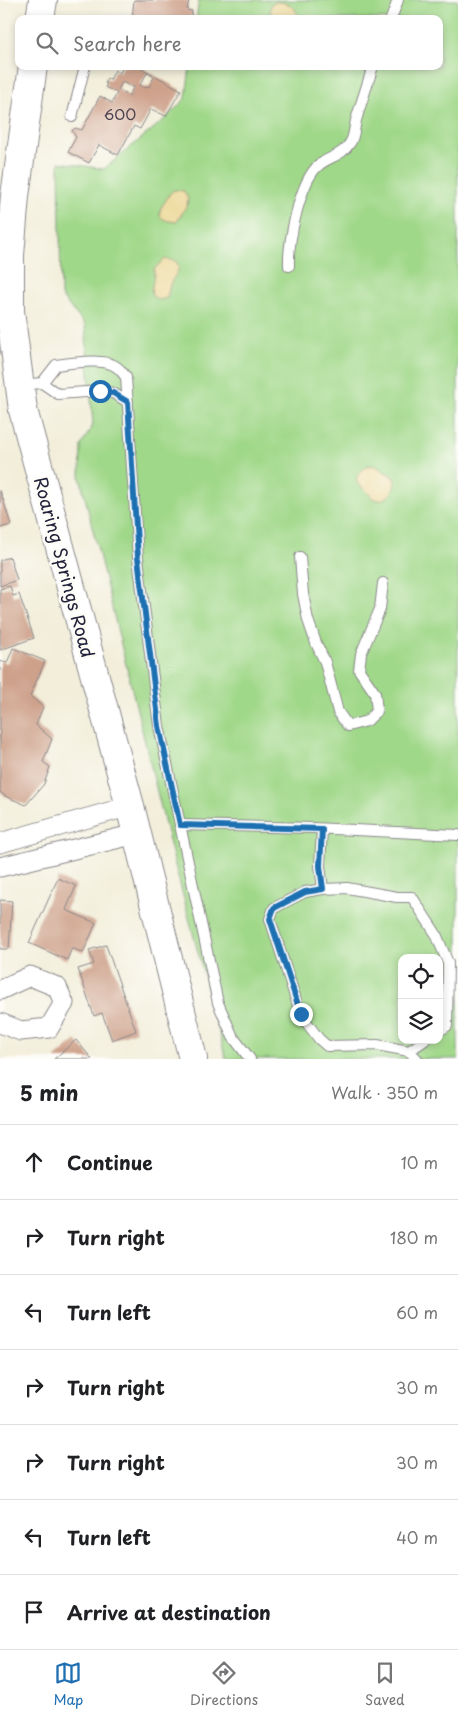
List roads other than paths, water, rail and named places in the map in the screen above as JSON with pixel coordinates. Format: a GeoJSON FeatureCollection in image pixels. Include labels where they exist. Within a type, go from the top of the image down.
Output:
{"type":"FeatureCollection","features":[{"type":"Feature","properties":{"kind":"street","name":"Roaring Springs Road"},"geometry":{"type":"LineString","coordinates":[[32,70],[7,195],[10,255],[9,289],[31,384],[23,410],[130,806],[193,1059]]}},
{"type":"Feature","properties":{"kind":"street"},"geometry":{"type":"LineString","coordinates":[[0,843],[130,806]]}},
{"type":"Feature","properties":{"kind":"street"},"geometry":{"type":"LineString","coordinates":[[0,867],[136,834]]}},
{"type":"Feature","properties":{"kind":"street"},"geometry":{"type":"LineString","coordinates":[[0,990],[30,976],[57,987],[64,1003],[49,1028],[21,1031],[0,1023]]}},
{"type":"Feature","properties":{"kind":"lane"},"geometry":{"type":"LineString","coordinates":[[392,15],[398,0]]}},
{"type":"Feature","properties":{"kind":"lane"},"geometry":{"type":"LineString","coordinates":[[72,117],[84,70]]}},
{"type":"Feature","properties":{"kind":"lane"},"geometry":{"type":"LineString","coordinates":[[289,266],[291,236],[305,188],[311,174],[320,164],[339,155],[351,142],[356,118],[372,70]]}},
{"type":"Feature","properties":{"kind":"lane"},"geometry":{"type":"LineString","coordinates":[[31,384],[56,365],[88,362],[107,363],[118,367],[126,377],[138,558],[159,726],[218,1003],[233,1038],[250,1059]]}},
{"type":"Feature","properties":{"kind":"lane"},"geometry":{"type":"LineString","coordinates":[[31,384],[58,394],[100,391],[113,393],[128,402]]}},
{"type":"Feature","properties":{"kind":"lane"},"geometry":{"type":"LineString","coordinates":[[300,556],[308,620],[325,662],[338,712],[348,726],[367,721],[377,711],[375,694],[359,670],[361,654],[380,609],[382,583]]}},
{"type":"Feature","properties":{"kind":"lane"},"geometry":{"type":"LineString","coordinates":[[180,825],[458,835]]}},
{"type":"Feature","properties":{"kind":"lane"},"geometry":{"type":"LineString","coordinates":[[322,829],[320,866],[323,889]]}},
{"type":"Feature","properties":{"kind":"lane"},"geometry":{"type":"LineString","coordinates":[[417,1059],[408,1051],[377,1045],[327,1046],[319,1039],[301,1014],[270,919],[274,908],[305,892],[323,889],[347,888],[397,897],[412,897],[436,934],[448,963],[447,1026],[443,1028]]}},
{"type":"Feature","properties":{"kind":"lane"},"geometry":{"type":"LineString","coordinates":[[408,1051],[419,1044]]}}]}
